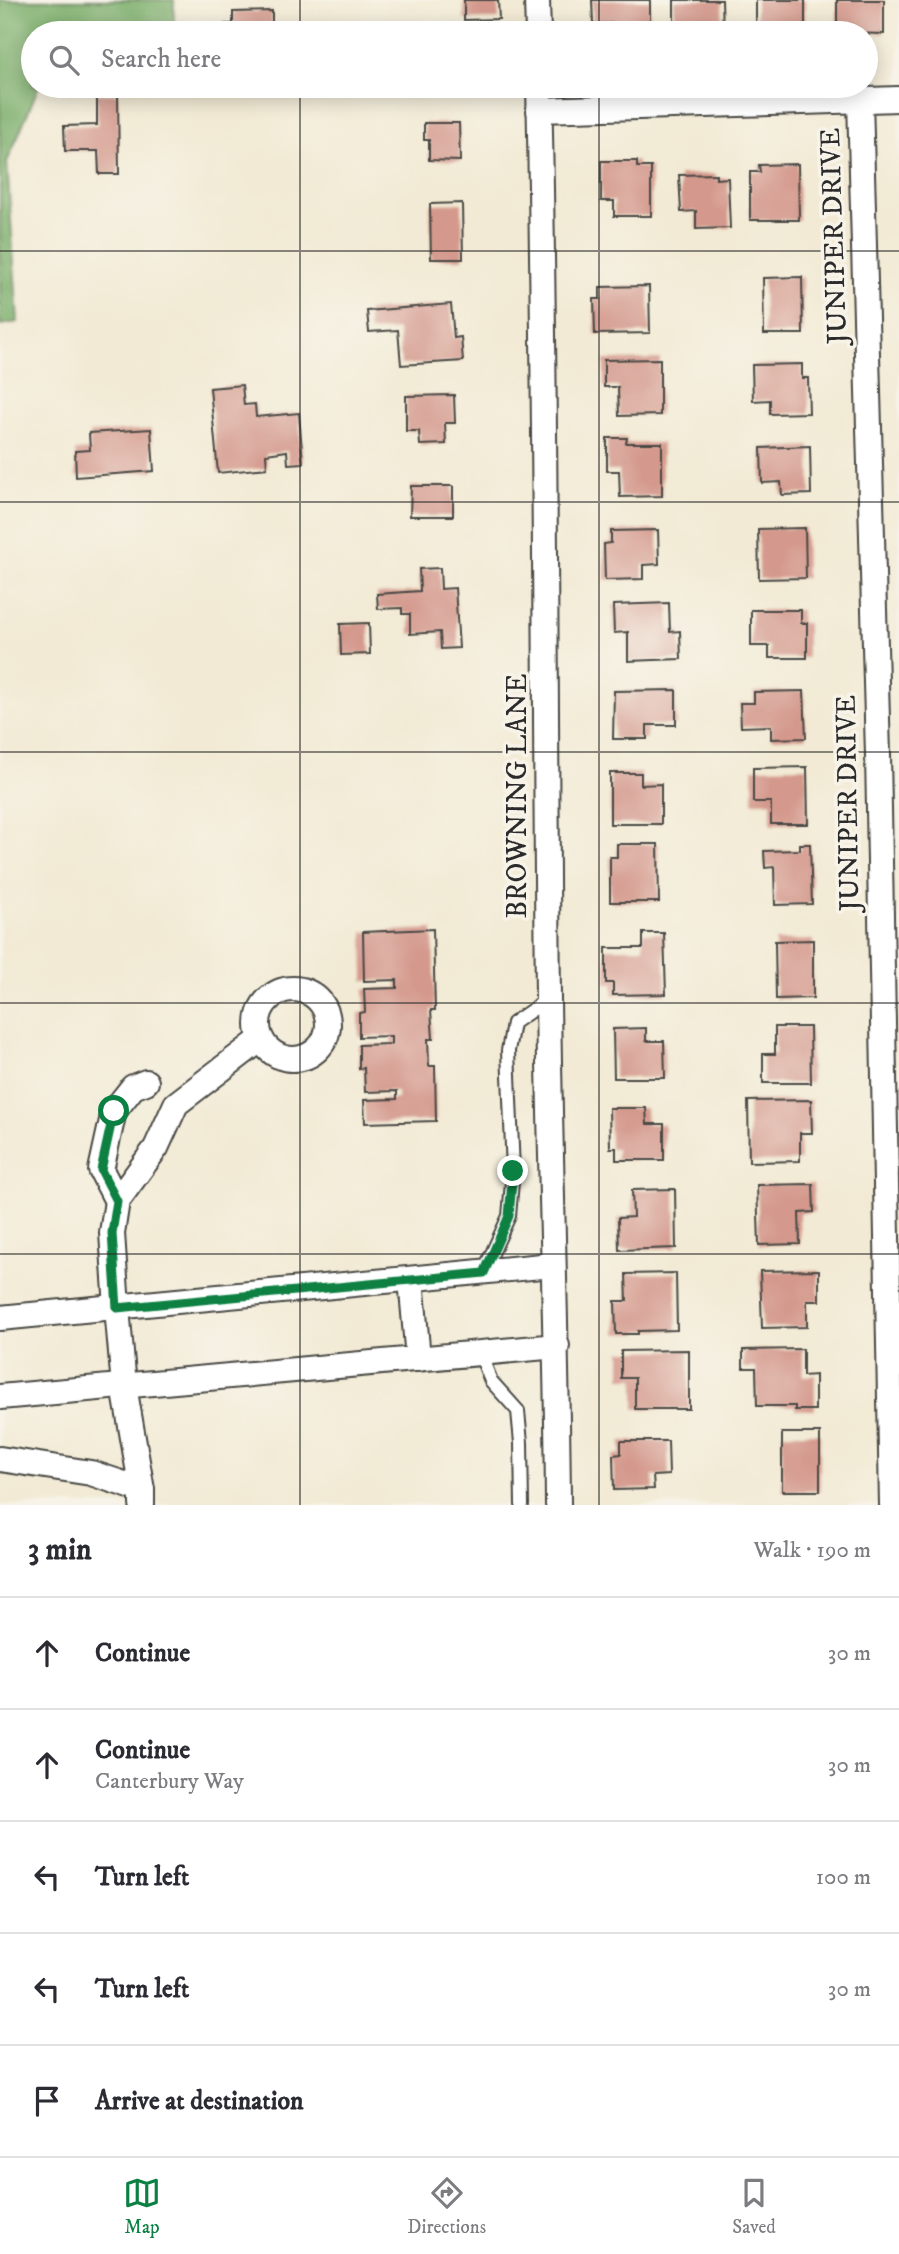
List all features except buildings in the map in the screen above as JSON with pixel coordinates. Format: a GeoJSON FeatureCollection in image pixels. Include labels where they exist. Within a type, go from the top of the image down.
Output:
{"type":"FeatureCollection","features":[{"type":"Feature","properties":{"kind":"street"},"geometry":{"type":"LineString","coordinates":[[537,0],[538,21]]}},
{"type":"Feature","properties":{"kind":"street","name":"BROWNING LANE"},"geometry":{"type":"LineString","coordinates":[[540,98],[548,998],[552,1265],[557,1346],[558,1505]]}},
{"type":"Feature","properties":{"kind":"street"},"geometry":{"type":"LineString","coordinates":[[540,110],[899,99]]}},
{"type":"Feature","properties":{"kind":"street","name":"JUNIPER DRIVE"},"geometry":{"type":"LineString","coordinates":[[860,100],[878,755],[890,962],[892,1505]]}},
{"type":"Feature","properties":{"kind":"street"},"geometry":{"type":"LineString","coordinates":[[142,1497],[124,1385],[117,1308],[112,1233],[117,1201],[156,1149],[176,1104],[261,1040]]}},
{"type":"Feature","properties":{"kind":"street"},"geometry":{"type":"LineString","coordinates":[[117,1201],[101,1170],[114,1111],[133,1087],[146,1083]]}},
{"type":"Feature","properties":{"kind":"street"},"geometry":{"type":"LineString","coordinates":[[0,1318],[552,1265]]}},
{"type":"Feature","properties":{"kind":"street"},"geometry":{"type":"LineString","coordinates":[[411,1279],[418,1359]]}},
{"type":"Feature","properties":{"kind":"street"},"geometry":{"type":"LineString","coordinates":[[0,1397],[557,1346]]}},
{"type":"Feature","properties":{"kind":"street"},"geometry":{"type":"LineString","coordinates":[[0,1460],[91,1473],[142,1497]]}},
{"type":"Feature","properties":{"kind":"lane"},"geometry":{"type":"LineString","coordinates":[[484,1273],[509,1216],[513,1171],[509,1051],[513,1023],[548,998]]}},
{"type":"Feature","properties":{"kind":"lane"},"geometry":{"type":"LineString","coordinates":[[480,1353],[491,1381],[517,1411],[521,1443],[522,1505]]}},
{"type":"Feature","properties":{"kind":"green space"},"geometry":{"type":"Polygon","coordinates":[[[0,0],[174,0],[174,21],[21,21],[21,98],[34,98],[7,162],[18,322],[0,325],[0,0]]]}},
{"type":"Feature","properties":{"kind":"route"},"geometry":{"type":"LineString","coordinates":[[114,1111],[101,1170],[117,1201],[112,1233],[117,1308],[484,1273],[509,1216],[513,1171]]}}]}
